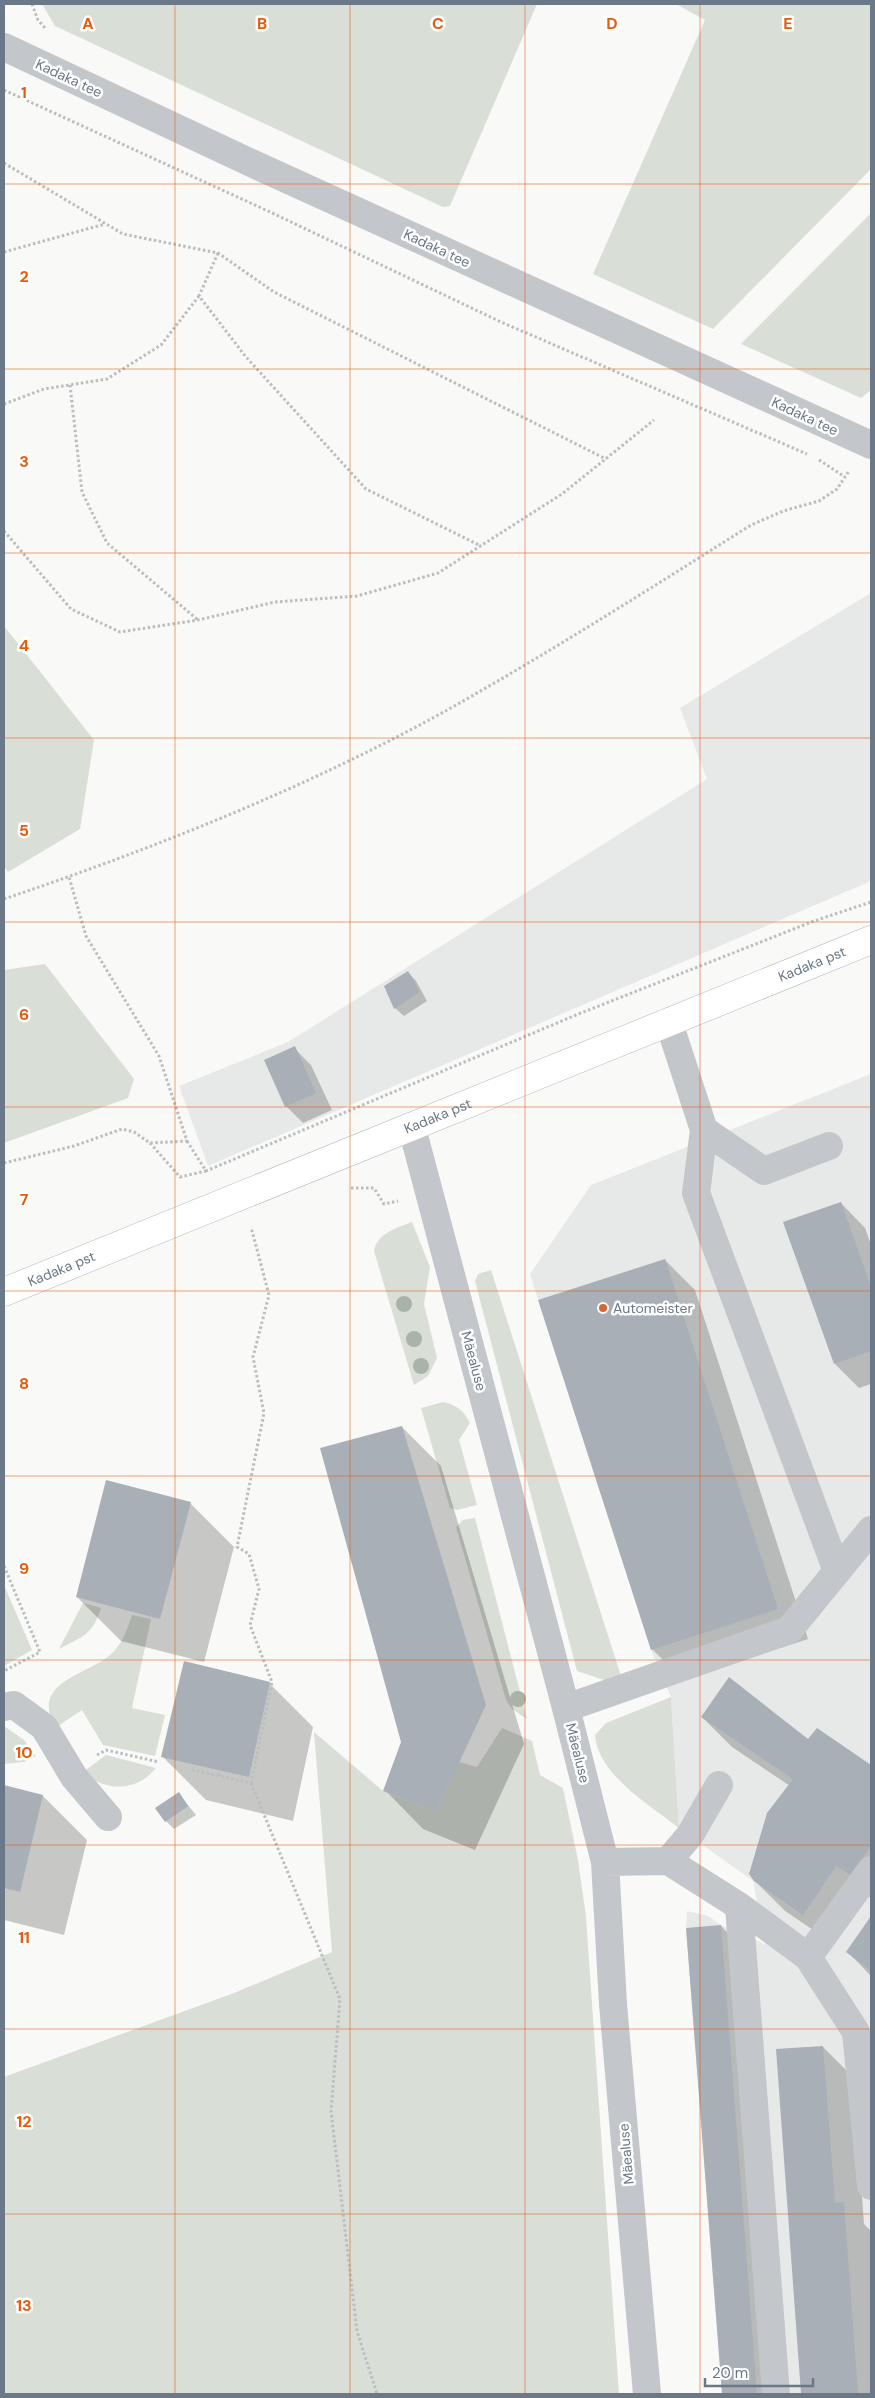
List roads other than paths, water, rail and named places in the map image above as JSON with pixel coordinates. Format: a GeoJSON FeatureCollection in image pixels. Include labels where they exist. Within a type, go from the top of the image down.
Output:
{"type":"FeatureCollection","features":[{"type":"Feature","properties":{"kind":"main road","name":"Kadaka pst"},"geometry":{"type":"LineString","coordinates":[[4,1292],[412,1128],[871,940]]}},
{"type":"Feature","properties":{"kind":"street","name":"Kadaka tee"},"geometry":{"type":"LineString","coordinates":[[4,47],[287,179],[868,444]]}},
{"type":"Feature","properties":{"kind":"street"},"geometry":{"type":"LineString","coordinates":[[669,1023],[704,1130],[696,1193],[837,1572]]}},
{"type":"Feature","properties":{"kind":"street","name":"Mäealuse"},"geometry":{"type":"LineString","coordinates":[[412,1128],[605,1862],[613,2004],[647,2394]]}},
{"type":"Feature","properties":{"kind":"street"},"geometry":{"type":"LineString","coordinates":[[704,1130],[764,1171],[829,1146]]}},
{"type":"Feature","properties":{"kind":"street"},"geometry":{"type":"LineString","coordinates":[[566,1708],[789,1630],[871,1530]]}},
{"type":"Feature","properties":{"kind":"street"},"geometry":{"type":"LineString","coordinates":[[9,1706],[44,1727],[71,1772],[108,1817]]}},
{"type":"Feature","properties":{"kind":"street"},"geometry":{"type":"LineString","coordinates":[[668,1861],[690,1835],[719,1785]]}},
{"type":"Feature","properties":{"kind":"street"},"geometry":{"type":"LineString","coordinates":[[605,1862],[668,1861],[739,1906],[808,1957],[856,2032],[871,2186]]}},
{"type":"Feature","properties":{"kind":"street"},"geometry":{"type":"LineString","coordinates":[[808,1957],[871,1870]]}},
{"type":"Feature","properties":{"kind":"street"},"geometry":{"type":"LineString","coordinates":[[739,1906],[776,2394]]}},
{"type":"Feature","properties":{"kind":"place","name":"Automeister"},"geometry":{"type":"Point","coordinates":[603,1308]}}]}
